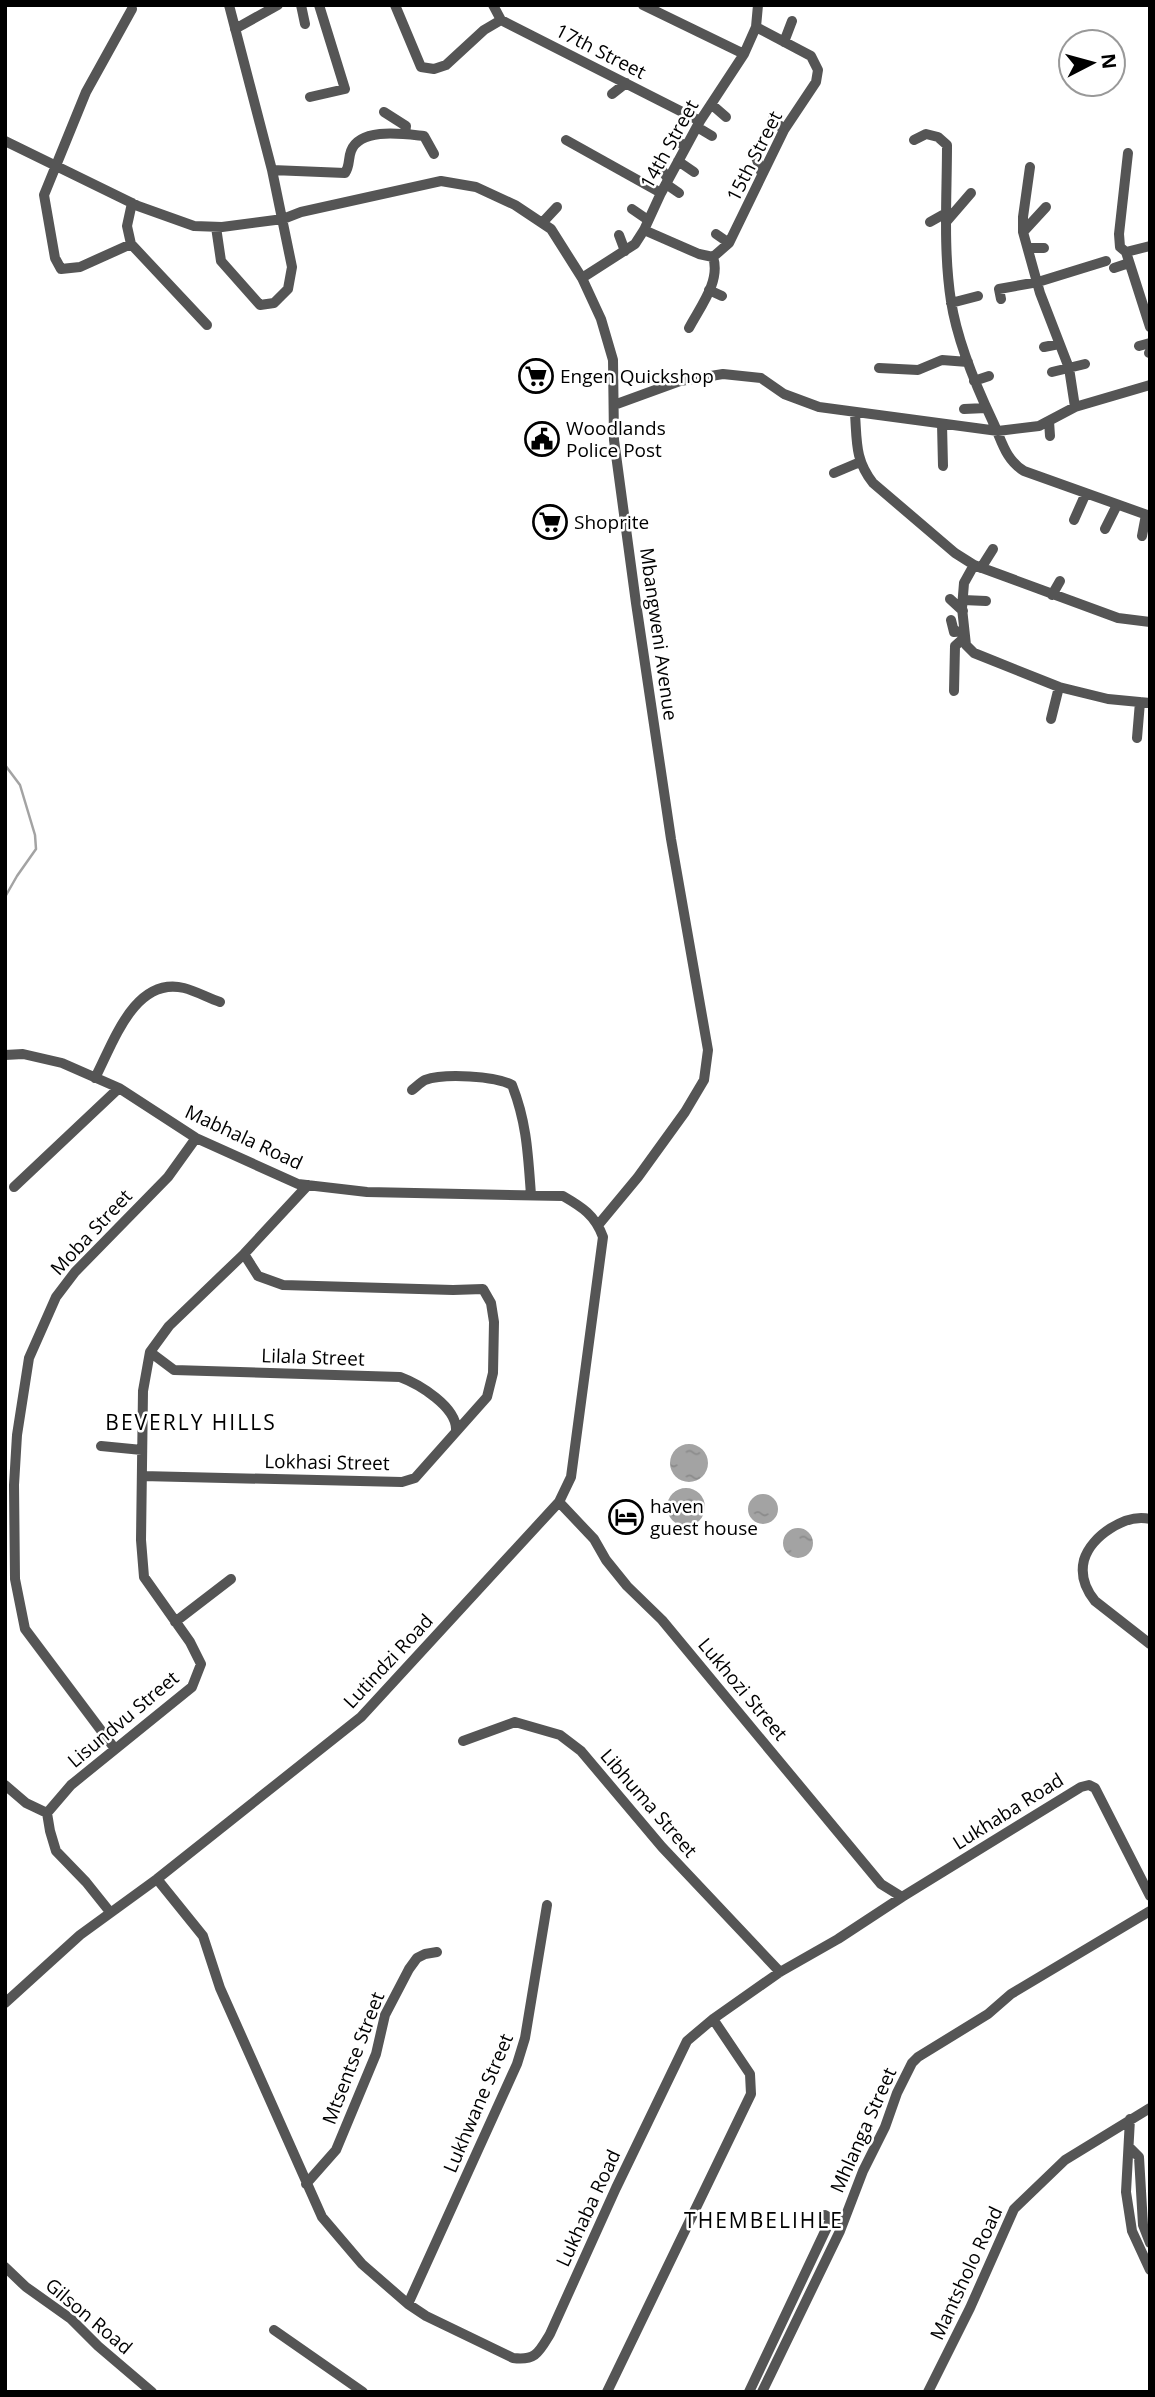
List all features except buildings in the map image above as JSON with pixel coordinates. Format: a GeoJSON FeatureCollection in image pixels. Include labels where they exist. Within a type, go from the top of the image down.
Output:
{"type":"FeatureCollection","features":[{"type":"Feature","properties":{"kind":"street"},"geometry":{"type":"LineString","coordinates":[[216,226],[221,261],[260,304],[274,303],[288,289],[292,267],[284,219],[229,5]]}},
{"type":"Feature","properties":{"kind":"street"},"geometry":{"type":"LineString","coordinates":[[235,29],[278,5]]}},
{"type":"Feature","properties":{"kind":"street"},"geometry":{"type":"LineString","coordinates":[[300,5],[306,24]]}},
{"type":"Feature","properties":{"kind":"street"},"geometry":{"type":"LineString","coordinates":[[310,97],[345,89],[319,5]]}},
{"type":"Feature","properties":{"kind":"street"},"geometry":{"type":"LineString","coordinates":[[396,5],[421,66],[434,69],[446,65],[484,30],[501,20],[493,5]]}},
{"type":"Feature","properties":{"kind":"street"},"geometry":{"type":"LineString","coordinates":[[643,5],[665,10],[744,54]]}},
{"type":"Feature","properties":{"kind":"street","name":"14th Street"},"geometry":{"type":"LineString","coordinates":[[582,278],[635,244],[699,124],[711,104],[731,81],[756,27],[758,5]]}},
{"type":"Feature","properties":{"kind":"street"},"geometry":{"type":"LineString","coordinates":[[131,244],[80,267],[61,269],[54,258],[44,195],[86,92],[132,9]]}},
{"type":"Feature","properties":{"kind":"street","name":"17th Street"},"geometry":{"type":"LineString","coordinates":[[501,20],[626,83],[699,124],[712,136]]}},
{"type":"Feature","properties":{"kind":"street"},"geometry":{"type":"LineString","coordinates":[[784,42],[792,21]]}},
{"type":"Feature","properties":{"kind":"street","name":"15th Street"},"geometry":{"type":"LineString","coordinates":[[713,257],[729,243],[784,130],[816,82],[818,70],[810,49],[784,42],[756,27]]}},
{"type":"Feature","properties":{"kind":"street"},"geometry":{"type":"LineString","coordinates":[[612,94],[626,83]]}},
{"type":"Feature","properties":{"kind":"street"},"geometry":{"type":"LineString","coordinates":[[711,104],[726,117]]}},
{"type":"Feature","properties":{"kind":"street"},"geometry":{"type":"LineString","coordinates":[[384,112],[406,126],[405,134]]}},
{"type":"Feature","properties":{"kind":"street"},"geometry":{"type":"LineString","coordinates":[[773,119],[784,130]]}},
{"type":"Feature","properties":{"kind":"street"},"geometry":{"type":"LineString","coordinates":[[915,140],[926,134],[939,137],[947,145],[946,218],[952,238],[948,270],[951,303],[974,381],[1007,457],[1015,466],[1148,515],[1142,536]]}},
{"type":"Feature","properties":{"kind":"street"},"geometry":{"type":"LineString","coordinates":[[272,170],[345,173],[351,150],[357,142],[368,136],[424,136],[434,154]]}},
{"type":"Feature","properties":{"kind":"street"},"geometry":{"type":"LineString","coordinates":[[672,137],[686,147]]}},
{"type":"Feature","properties":{"kind":"street","name":"Mbangweni Avenue"},"geometry":{"type":"LineString","coordinates":[[5,141],[131,203],[194,226],[284,219],[301,212],[441,181],[476,187],[515,205],[551,229],[582,278],[601,320],[613,360],[614,440],[636,603],[671,839],[708,1050],[704,1080],[685,1112],[638,1177],[598,1224]]}},
{"type":"Feature","properties":{"kind":"street"},"geometry":{"type":"LineString","coordinates":[[573,141],[679,194]]}},
{"type":"Feature","properties":{"kind":"street"},"geometry":{"type":"LineString","coordinates":[[1128,153],[1116,220],[1120,247],[1128,258],[1150,327]]}},
{"type":"Feature","properties":{"kind":"street"},"geometry":{"type":"LineString","coordinates":[[756,157],[762,174]]}},
{"type":"Feature","properties":{"kind":"street"},"geometry":{"type":"LineString","coordinates":[[678,161],[694,172]]}},
{"type":"Feature","properties":{"kind":"street"},"geometry":{"type":"LineString","coordinates":[[658,164],[665,185]]}},
{"type":"Feature","properties":{"kind":"street"},"geometry":{"type":"LineString","coordinates":[[1030,167],[1023,217],[1026,239],[1051,325],[1069,368],[1075,407]]}},
{"type":"Feature","properties":{"kind":"street"},"geometry":{"type":"LineString","coordinates":[[930,222],[946,218],[971,193]]}},
{"type":"Feature","properties":{"kind":"street"},"geometry":{"type":"LineString","coordinates":[[131,203],[127,226],[131,244],[207,325]]}},
{"type":"Feature","properties":{"kind":"street"},"geometry":{"type":"LineString","coordinates":[[542,223],[557,207]]}},
{"type":"Feature","properties":{"kind":"street"},"geometry":{"type":"LineString","coordinates":[[1026,239],[1046,207]]}},
{"type":"Feature","properties":{"kind":"street"},"geometry":{"type":"LineString","coordinates":[[632,209],[646,225],[673,244],[713,257],[717,267],[709,290],[698,302],[689,328]]}},
{"type":"Feature","properties":{"kind":"street"},"geometry":{"type":"LineString","coordinates":[[673,244],[682,233]]}},
{"type":"Feature","properties":{"kind":"street"},"geometry":{"type":"LineString","coordinates":[[716,234],[729,243]]}},
{"type":"Feature","properties":{"kind":"street"},"geometry":{"type":"LineString","coordinates":[[619,235],[625,251]]}},
{"type":"Feature","properties":{"kind":"street"},"geometry":{"type":"LineString","coordinates":[[1012,239],[1026,239],[1044,248]]}},
{"type":"Feature","properties":{"kind":"street"},"geometry":{"type":"LineString","coordinates":[[1001,299],[999,289],[1110,264],[1149,248]]}},
{"type":"Feature","properties":{"kind":"street"},"geometry":{"type":"LineString","coordinates":[[936,269],[948,270]]}},
{"type":"Feature","properties":{"kind":"street"},"geometry":{"type":"LineString","coordinates":[[709,290],[722,296]]}},
{"type":"Feature","properties":{"kind":"street"},"geometry":{"type":"LineString","coordinates":[[951,303],[978,296]]}},
{"type":"Feature","properties":{"kind":"street"},"geometry":{"type":"LineString","coordinates":[[1051,325],[1064,322]]}},
{"type":"Feature","properties":{"kind":"street"},"geometry":{"type":"LineString","coordinates":[[963,345],[976,339]]}},
{"type":"Feature","properties":{"kind":"street"},"geometry":{"type":"LineString","coordinates":[[1044,347],[1059,344]]}},
{"type":"Feature","properties":{"kind":"street"},"geometry":{"type":"LineString","coordinates":[[879,368],[918,370],[942,360],[968,362]]}},
{"type":"Feature","properties":{"kind":"street"},"geometry":{"type":"LineString","coordinates":[[1052,372],[1085,364]]}},
{"type":"Feature","properties":{"kind":"street"},"geometry":{"type":"LineString","coordinates":[[614,405],[680,381],[723,374],[761,379],[784,394],[819,407],[998,432],[1039,426],[1075,407],[1150,385]]}},
{"type":"Feature","properties":{"kind":"street"},"geometry":{"type":"LineString","coordinates":[[974,381],[989,376]]}},
{"type":"Feature","properties":{"kind":"street"},"geometry":{"type":"LineString","coordinates":[[1108,383],[1112,396]]}},
{"type":"Feature","properties":{"kind":"street"},"geometry":{"type":"LineString","coordinates":[[1058,401],[1061,415]]}},
{"type":"Feature","properties":{"kind":"street"},"geometry":{"type":"LineString","coordinates":[[964,409],[986,408]]}},
{"type":"Feature","properties":{"kind":"street"},"geometry":{"type":"LineString","coordinates":[[855,414],[863,470],[873,483],[955,553],[977,567],[1118,618],[1150,622],[1150,615]]}},
{"type":"Feature","properties":{"kind":"street"},"geometry":{"type":"LineString","coordinates":[[1049,421],[1050,436]]}},
{"type":"Feature","properties":{"kind":"street"},"geometry":{"type":"LineString","coordinates":[[942,424],[943,466]]}},
{"type":"Feature","properties":{"kind":"street"},"geometry":{"type":"LineString","coordinates":[[834,474],[860,463]]}},
{"type":"Feature","properties":{"kind":"street"},"geometry":{"type":"LineString","coordinates":[[1071,519],[1081,492]]}},
{"type":"Feature","properties":{"kind":"street"},"geometry":{"type":"LineString","coordinates":[[1105,529],[1117,505]]}},
{"type":"Feature","properties":{"kind":"street"},"geometry":{"type":"LineString","coordinates":[[993,549],[964,583],[966,645],[974,653],[1059,687],[1108,699],[1145,702],[1137,738]]}},
{"type":"Feature","properties":{"kind":"street"},"geometry":{"type":"LineString","coordinates":[[1021,583],[1025,572]]}},
{"type":"Feature","properties":{"kind":"street"},"geometry":{"type":"LineString","coordinates":[[1052,595],[1060,581]]}},
{"type":"Feature","properties":{"kind":"street"},"geometry":{"type":"LineString","coordinates":[[950,599],[963,606],[986,601]]}},
{"type":"Feature","properties":{"kind":"street"},"geometry":{"type":"LineString","coordinates":[[951,620],[954,632],[965,634]]}},
{"type":"Feature","properties":{"kind":"street"},"geometry":{"type":"LineString","coordinates":[[954,691],[955,646],[965,634]]}},
{"type":"Feature","properties":{"kind":"street"},"geometry":{"type":"LineString","coordinates":[[1051,719],[1059,687]]}},
{"type":"Feature","properties":{"kind":"street"},"geometry":{"type":"LineString","coordinates":[[95,1078],[131,1010],[144,995],[161,989],[181,988],[220,1002]]}},
{"type":"Feature","properties":{"kind":"street","name":"Mabhala Road"},"geometry":{"type":"LineString","coordinates":[[5,1055],[23,1054],[62,1063],[119,1088],[196,1138],[298,1184],[368,1192],[563,1196],[587,1209],[598,1224]]}},
{"type":"Feature","properties":{"kind":"street"},"geometry":{"type":"LineString","coordinates":[[412,1090],[425,1080],[443,1077],[500,1079],[512,1085],[523,1113],[527,1133],[531,1195]]}},
{"type":"Feature","properties":{"kind":"street"},"geometry":{"type":"LineString","coordinates":[[14,1187],[119,1088]]}},
{"type":"Feature","properties":{"kind":"street","name":"Moba Street"},"geometry":{"type":"LineString","coordinates":[[115,1749],[25,1629],[15,1579],[14,1485],[17,1435],[29,1358],[56,1297],[75,1272],[168,1177],[196,1138]]}},
{"type":"Feature","properties":{"kind":"street","name":"Lisundvu Street"},"geometry":{"type":"LineString","coordinates":[[47,1813],[71,1785],[192,1687],[201,1664],[144,1577],[141,1540],[143,1391],[150,1352],[169,1326],[244,1254],[308,1185]]}},
{"type":"Feature","properties":{"kind":"street","name":"Lutindzi Road"},"geometry":{"type":"LineString","coordinates":[[6,2000],[110,1912],[157,1880],[361,1717],[559,1502],[571,1477],[603,1237],[598,1224]]}},
{"type":"Feature","properties":{"kind":"street","name":"Lokhasi Street"},"geometry":{"type":"LineString","coordinates":[[142,1476],[402,1482],[415,1478],[487,1396],[493,1373],[494,1322],[491,1303],[483,1289],[283,1285],[258,1276],[244,1254]]}},
{"type":"Feature","properties":{"kind":"street","name":"Lilala Street"},"geometry":{"type":"LineString","coordinates":[[150,1352],[174,1370],[400,1377],[425,1389],[451,1412],[457,1424],[456,1430]]}},
{"type":"Feature","properties":{"kind":"street"},"geometry":{"type":"LineString","coordinates":[[101,1446],[142,1450]]}},
{"type":"Feature","properties":{"kind":"street","name":"Lukhozi Street"},"geometry":{"type":"LineString","coordinates":[[559,1502],[594,1539],[606,1560],[627,1586],[663,1620],[881,1884],[902,1897]]}},
{"type":"Feature","properties":{"kind":"street"},"geometry":{"type":"LineString","coordinates":[[1150,1519],[1135,1518],[1108,1531],[1088,1551],[1083,1576],[1088,1593],[1150,1644]]}},
{"type":"Feature","properties":{"kind":"street"},"geometry":{"type":"LineString","coordinates":[[175,1622],[231,1579]]}},
{"type":"Feature","properties":{"kind":"street","name":"Libhuma Street"},"geometry":{"type":"LineString","coordinates":[[463,1741],[516,1722],[560,1735],[581,1751],[662,1847],[780,1972]]}},
{"type":"Feature","properties":{"kind":"street"},"geometry":{"type":"LineString","coordinates":[[5,1785],[26,1803],[47,1813],[56,1851],[110,1912]]}},
{"type":"Feature","properties":{"kind":"street","name":"Lukhaba Road"},"geometry":{"type":"LineString","coordinates":[[157,1880],[203,1936],[220,1988],[321,2217],[362,2264],[408,2304],[426,2316],[513,2358],[525,2360],[539,2352],[550,2334],[687,2041],[713,2018],[780,1972],[838,1939],[1081,1787],[1089,1785],[1095,1788],[1150,1896]]}},
{"type":"Feature","properties":{"kind":"street","name":"Lukhwane Street"},"geometry":{"type":"LineString","coordinates":[[408,2304],[517,2064],[525,2038],[547,1905]]}},
{"type":"Feature","properties":{"kind":"street","name":"Mhlanga Street"},"geometry":{"type":"LineString","coordinates":[[762,2392],[840,2231],[863,2171],[886,2127],[897,2093],[912,2063],[988,2014],[1011,1994],[1150,1911]]}},
{"type":"Feature","properties":{"kind":"street","name":"Mtsentse Street"},"geometry":{"type":"LineString","coordinates":[[306,2184],[336,2150],[376,2054],[385,2015],[409,1969],[417,1958],[437,1952]]}},
{"type":"Feature","properties":{"kind":"street"},"geometry":{"type":"LineString","coordinates":[[607,2392],[751,2094],[750,2074],[713,2018]]}},
{"type":"Feature","properties":{"kind":"street","name":"Mantsholo Road"},"geometry":{"type":"LineString","coordinates":[[928,2392],[970,2308],[1014,2209],[1065,2160],[1150,2108]]}},
{"type":"Feature","properties":{"kind":"street"},"geometry":{"type":"LineString","coordinates":[[1130,2119],[1126,2192],[1132,2231],[1150,2270]]}},
{"type":"Feature","properties":{"kind":"street"},"geometry":{"type":"LineString","coordinates":[[1129,2147],[1139,2157],[1143,2225],[1150,2243]]}},
{"type":"Feature","properties":{"kind":"street"},"geometry":{"type":"LineString","coordinates":[[749,2392],[828,2225],[830,2218],[825,2215]]}},
{"type":"Feature","properties":{"kind":"street","name":"Gilson Road"},"geometry":{"type":"LineString","coordinates":[[5,2267],[26,2287],[71,2319],[152,2392]]}},
{"type":"Feature","properties":{"kind":"street"},"geometry":{"type":"LineString","coordinates":[[274,2330],[363,2392]]}},
{"type":"Feature","properties":{"kind":"water"},"geometry":{"type":"Polygon","coordinates":[[[689,1444],[702,1450],[708,1463],[702,1476],[689,1482],[676,1476],[670,1463],[676,1450],[689,1444]]]}},
{"type":"Feature","properties":{"kind":"water"},"geometry":{"type":"Polygon","coordinates":[[[686,1488],[699,1494],[705,1507],[699,1520],[686,1526],[673,1520],[667,1507],[673,1494],[686,1488]]]}},
{"type":"Feature","properties":{"kind":"water"},"geometry":{"type":"Polygon","coordinates":[[[763,1494],[774,1498],[778,1509],[774,1520],[763,1524],[752,1520],[748,1509],[752,1498],[763,1494]]]}},
{"type":"Feature","properties":{"kind":"water"},"geometry":{"type":"Polygon","coordinates":[[[798,1528],[809,1532],[813,1543],[809,1554],[798,1558],[787,1554],[783,1543],[787,1532],[798,1528]]]}},
{"type":"Feature","properties":{"kind":"waterway"},"geometry":{"type":"LineString","coordinates":[[5,765],[20,785],[35,835],[36,849],[5,897]]}},
{"type":"Feature","properties":{"kind":"place","name":"Engen Quickshop"},"geometry":{"type":"Point","coordinates":[536,376]}},
{"type":"Feature","properties":{"kind":"place","name":"Woodlands Police Post"},"geometry":{"type":"Point","coordinates":[542,439]}},
{"type":"Feature","properties":{"kind":"place","name":"Shoprite"},"geometry":{"type":"Point","coordinates":[550,522]}},
{"type":"Feature","properties":{"kind":"place","name":"haven guest house"},"geometry":{"type":"Point","coordinates":[626,1517]}},
{"type":"Feature","properties":{"kind":"district","name":"BEVERLY HILLS"},"geometry":{"type":"Point","coordinates":[191,1422]}},
{"type":"Feature","properties":{"kind":"district","name":"THEMBELIHLE"},"geometry":{"type":"Point","coordinates":[764,2220]}}]}
